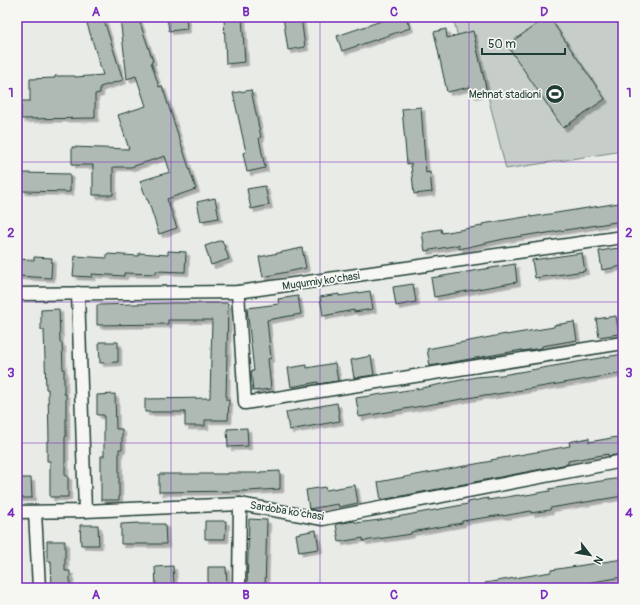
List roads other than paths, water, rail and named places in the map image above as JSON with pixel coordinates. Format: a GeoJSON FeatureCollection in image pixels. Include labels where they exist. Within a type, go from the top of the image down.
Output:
{"type":"FeatureCollection","features":[{"type":"Feature","properties":{"kind":"street","name":"Muqumiy ko'chasi"},"geometry":{"type":"LineString","coordinates":[[17,294],[238,292],[623,237]]}},
{"type":"Feature","properties":{"kind":"street"},"geometry":{"type":"LineString","coordinates":[[238,292],[245,403],[623,342]]}},
{"type":"Feature","properties":{"kind":"street"},"geometry":{"type":"LineString","coordinates":[[78,293],[84,511]]}},
{"type":"Feature","properties":{"kind":"street","name":"Sardoba ko'chasi"},"geometry":{"type":"LineString","coordinates":[[17,512],[84,511],[240,504],[323,519],[623,461]]}},
{"type":"Feature","properties":{"kind":"street"},"geometry":{"type":"LineString","coordinates":[[240,504],[240,588]]}},
{"type":"Feature","properties":{"kind":"street"},"geometry":{"type":"LineString","coordinates":[[35,512],[39,588]]}},
{"type":"Feature","properties":{"kind":"place","name":"Mehnat stadioni"},"geometry":{"type":"Point","coordinates":[555,94]}}]}
